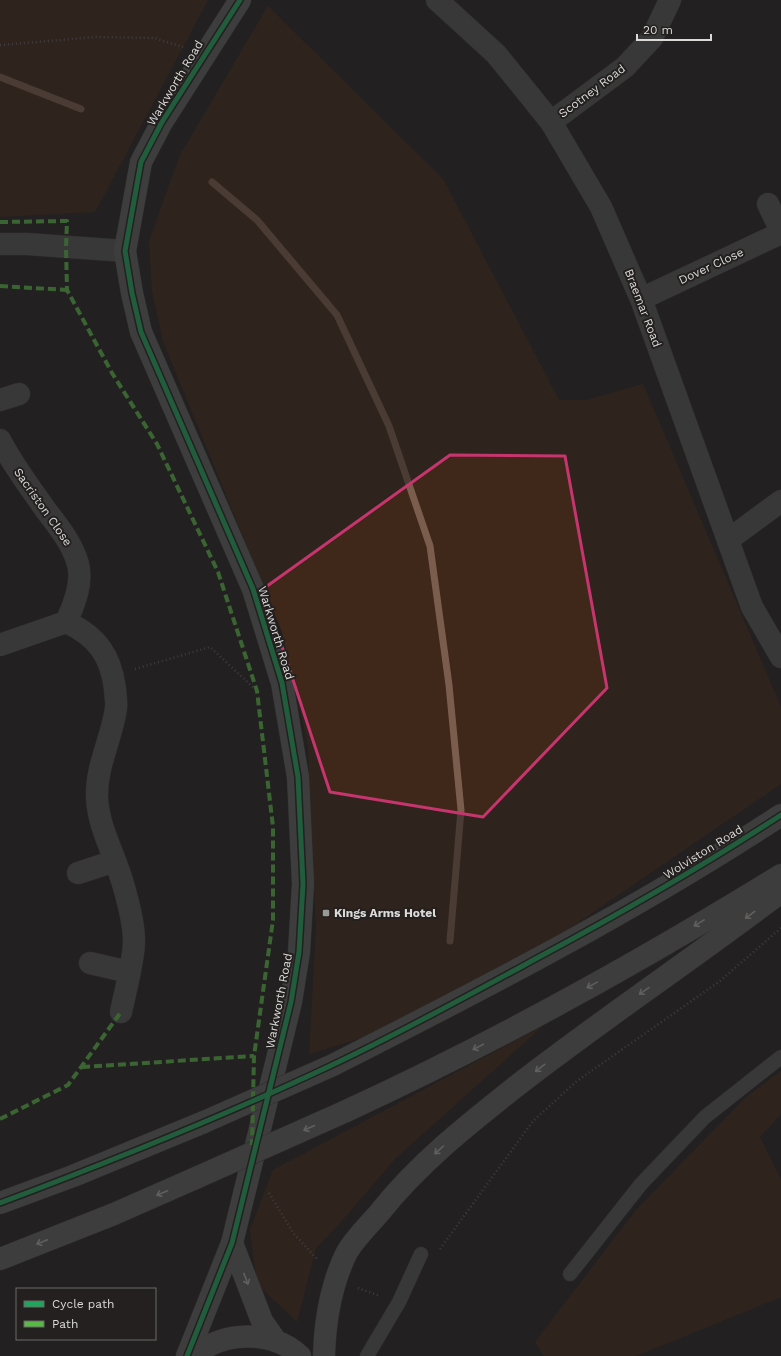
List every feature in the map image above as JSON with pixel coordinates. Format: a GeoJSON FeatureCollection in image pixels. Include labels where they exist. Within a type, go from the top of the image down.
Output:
{"type":"FeatureCollection","features":[{"type":"Feature","properties":{"kind":"street","name":"Warkworth Road"},"geometry":{"type":"LineString","coordinates":[[187,1356],[232,1242],[291,1002],[299,952],[303,884],[298,777],[282,684],[253,589],[141,332],[132,294],[125,251],[141,162],[162,122],[240,0]]}},
{"type":"Feature","properties":{"kind":"street","name":"Braemar Road"},"geometry":{"type":"LineString","coordinates":[[437,0],[496,54],[551,122],[601,207],[641,299],[752,608],[781,657]]}},
{"type":"Feature","properties":{"kind":"street","name":"Scotney Road"},"geometry":{"type":"LineString","coordinates":[[551,122],[625,67],[652,38],[670,0]]}},
{"type":"Feature","properties":{"kind":"street","name":"Dover Close"},"geometry":{"type":"LineString","coordinates":[[641,299],[781,232],[768,204]]}},
{"type":"Feature","properties":{"kind":"street"},"geometry":{"type":"LineString","coordinates":[[0,244],[26,244],[125,251]]}},
{"type":"Feature","properties":{"kind":"street","name":"Sacriston Close"},"geometry":{"type":"LineString","coordinates":[[0,440],[12,463],[68,539],[78,564],[78,587],[75,603],[66,622]]}},
{"type":"Feature","properties":{"kind":"street"},"geometry":{"type":"LineString","coordinates":[[728,540],[781,501]]}},
{"type":"Feature","properties":{"kind":"street"},"geometry":{"type":"LineString","coordinates":[[0,644],[66,622],[81,629],[107,656],[113,675],[116,707],[99,776],[97,797],[101,823],[115,861],[130,911],[134,941],[121,1012]]}},
{"type":"Feature","properties":{"kind":"street","name":"Wolviston Road"},"geometry":{"type":"LineString","coordinates":[[0,1203],[72,1176],[204,1122],[333,1065],[419,1021],[634,906],[781,815]]}},
{"type":"Feature","properties":{"kind":"street"},"geometry":{"type":"LineString","coordinates":[[78,873],[115,861]]}},
{"type":"Feature","properties":{"kind":"street"},"geometry":{"type":"LineString","coordinates":[[0,1259],[114,1214],[434,1071],[663,945],[781,875]]}},
{"type":"Feature","properties":{"kind":"street"},"geometry":{"type":"LineString","coordinates":[[324,1356],[325,1326],[337,1281],[347,1253],[401,1185],[461,1130],[610,1014],[733,928],[781,892]]}},
{"type":"Feature","properties":{"kind":"street"},"geometry":{"type":"LineString","coordinates":[[90,963],[129,972]]}},
{"type":"Feature","properties":{"kind":"street"},"geometry":{"type":"LineString","coordinates":[[232,1242],[262,1321],[276,1341]]}},
{"type":"Feature","properties":{"kind":"street"},"geometry":{"type":"LineString","coordinates":[[194,1356],[202,1349],[226,1338],[251,1336],[276,1341],[300,1356]]}},
{"type":"Feature","properties":{"kind":"lane"},"geometry":{"type":"LineString","coordinates":[[570,1274],[641,1184],[705,1117],[781,1057]]}},
{"type":"Feature","properties":{"kind":"lane"},"geometry":{"type":"LineString","coordinates":[[367,1356],[399,1302],[421,1254]]}},
{"type":"Feature","properties":{"kind":"path"},"geometry":{"type":"LineString","coordinates":[[0,45],[95,37],[154,38],[205,53]]}},
{"type":"Feature","properties":{"kind":"path"},"geometry":{"type":"LineString","coordinates":[[113,675],[210,648],[257,691]]}},
{"type":"Feature","properties":{"kind":"path"},"geometry":{"type":"LineString","coordinates":[[435,1255],[533,1121],[578,1081],[720,981],[781,928]]}},
{"type":"Feature","properties":{"kind":"path"},"geometry":{"type":"LineString","coordinates":[[252,1162],[294,1234],[337,1281],[399,1302]]}},
{"type":"Feature","properties":{"kind":"highlighted area"},"geometry":{"type":"Polygon","coordinates":[[[450,455],[565,456],[607,688],[483,817],[330,792],[263,589],[450,455]]]}},
{"type":"Feature","properties":{"kind":"shaded area"},"geometry":{"type":"Polygon","coordinates":[[[0,0],[208,0],[95,212],[0,217],[0,0]]]}},
{"type":"Feature","properties":{"kind":"shaded area"},"geometry":{"type":"Polygon","coordinates":[[[268,6],[443,179],[559,400],[587,400],[643,384],[781,707],[781,784],[564,932],[368,1036],[309,1054],[316,928],[308,746],[282,632],[163,341],[152,291],[149,241],[180,155],[268,6]]]}},
{"type":"Feature","properties":{"kind":"shaded area"},"geometry":{"type":"Polygon","coordinates":[[[543,1026],[396,1158],[340,1223],[316,1248],[297,1322],[257,1284],[250,1230],[273,1170],[543,1026]]]}},
{"type":"Feature","properties":{"kind":"shaded area"},"geometry":{"type":"Polygon","coordinates":[[[781,1071],[781,1114],[760,1137],[781,1179],[781,1297],[636,1356],[544,1356],[535,1342],[636,1210],[746,1097],[781,1071]]]}},
{"type":"Feature","properties":{"kind":"waterway"},"geometry":{"type":"LineString","coordinates":[[0,77],[81,109]]}},
{"type":"Feature","properties":{"kind":"waterway"},"geometry":{"type":"LineString","coordinates":[[212,182],[257,220],[337,315],[389,426],[430,546],[449,685],[461,810],[450,941]]}},
{"type":"Feature","properties":{"kind":"marked path"},"geometry":{"type":"LineString","coordinates":[[0,222],[67,221],[67,290],[112,373],[157,444],[218,572],[257,691],[273,827],[273,920],[254,1056],[252,1145]]}},
{"type":"Feature","properties":{"kind":"marked path"},"geometry":{"type":"LineString","coordinates":[[0,286],[67,290]]}},
{"type":"Feature","properties":{"kind":"marked path"},"geometry":{"type":"LineString","coordinates":[[0,1119],[68,1085],[121,1012]]}},
{"type":"Feature","properties":{"kind":"marked path"},"geometry":{"type":"LineString","coordinates":[[82,1067],[254,1056]]}},
{"type":"Feature","properties":{"kind":"cycle path"},"geometry":{"type":"LineString","coordinates":[[187,1356],[232,1243],[291,1002],[299,952],[303,884],[298,777],[282,683],[253,589],[141,332],[132,293],[125,251],[141,162],[162,122],[240,0]]}},
{"type":"Feature","properties":{"kind":"cycle path"},"geometry":{"type":"LineString","coordinates":[[0,1203],[84,1171],[209,1120],[291,1084],[358,1052],[436,1012],[662,889],[781,815]]}},
{"type":"Feature","properties":{"kind":"place","name":"Kings Arms Hotel"},"geometry":{"type":"Point","coordinates":[326,913]}}]}
